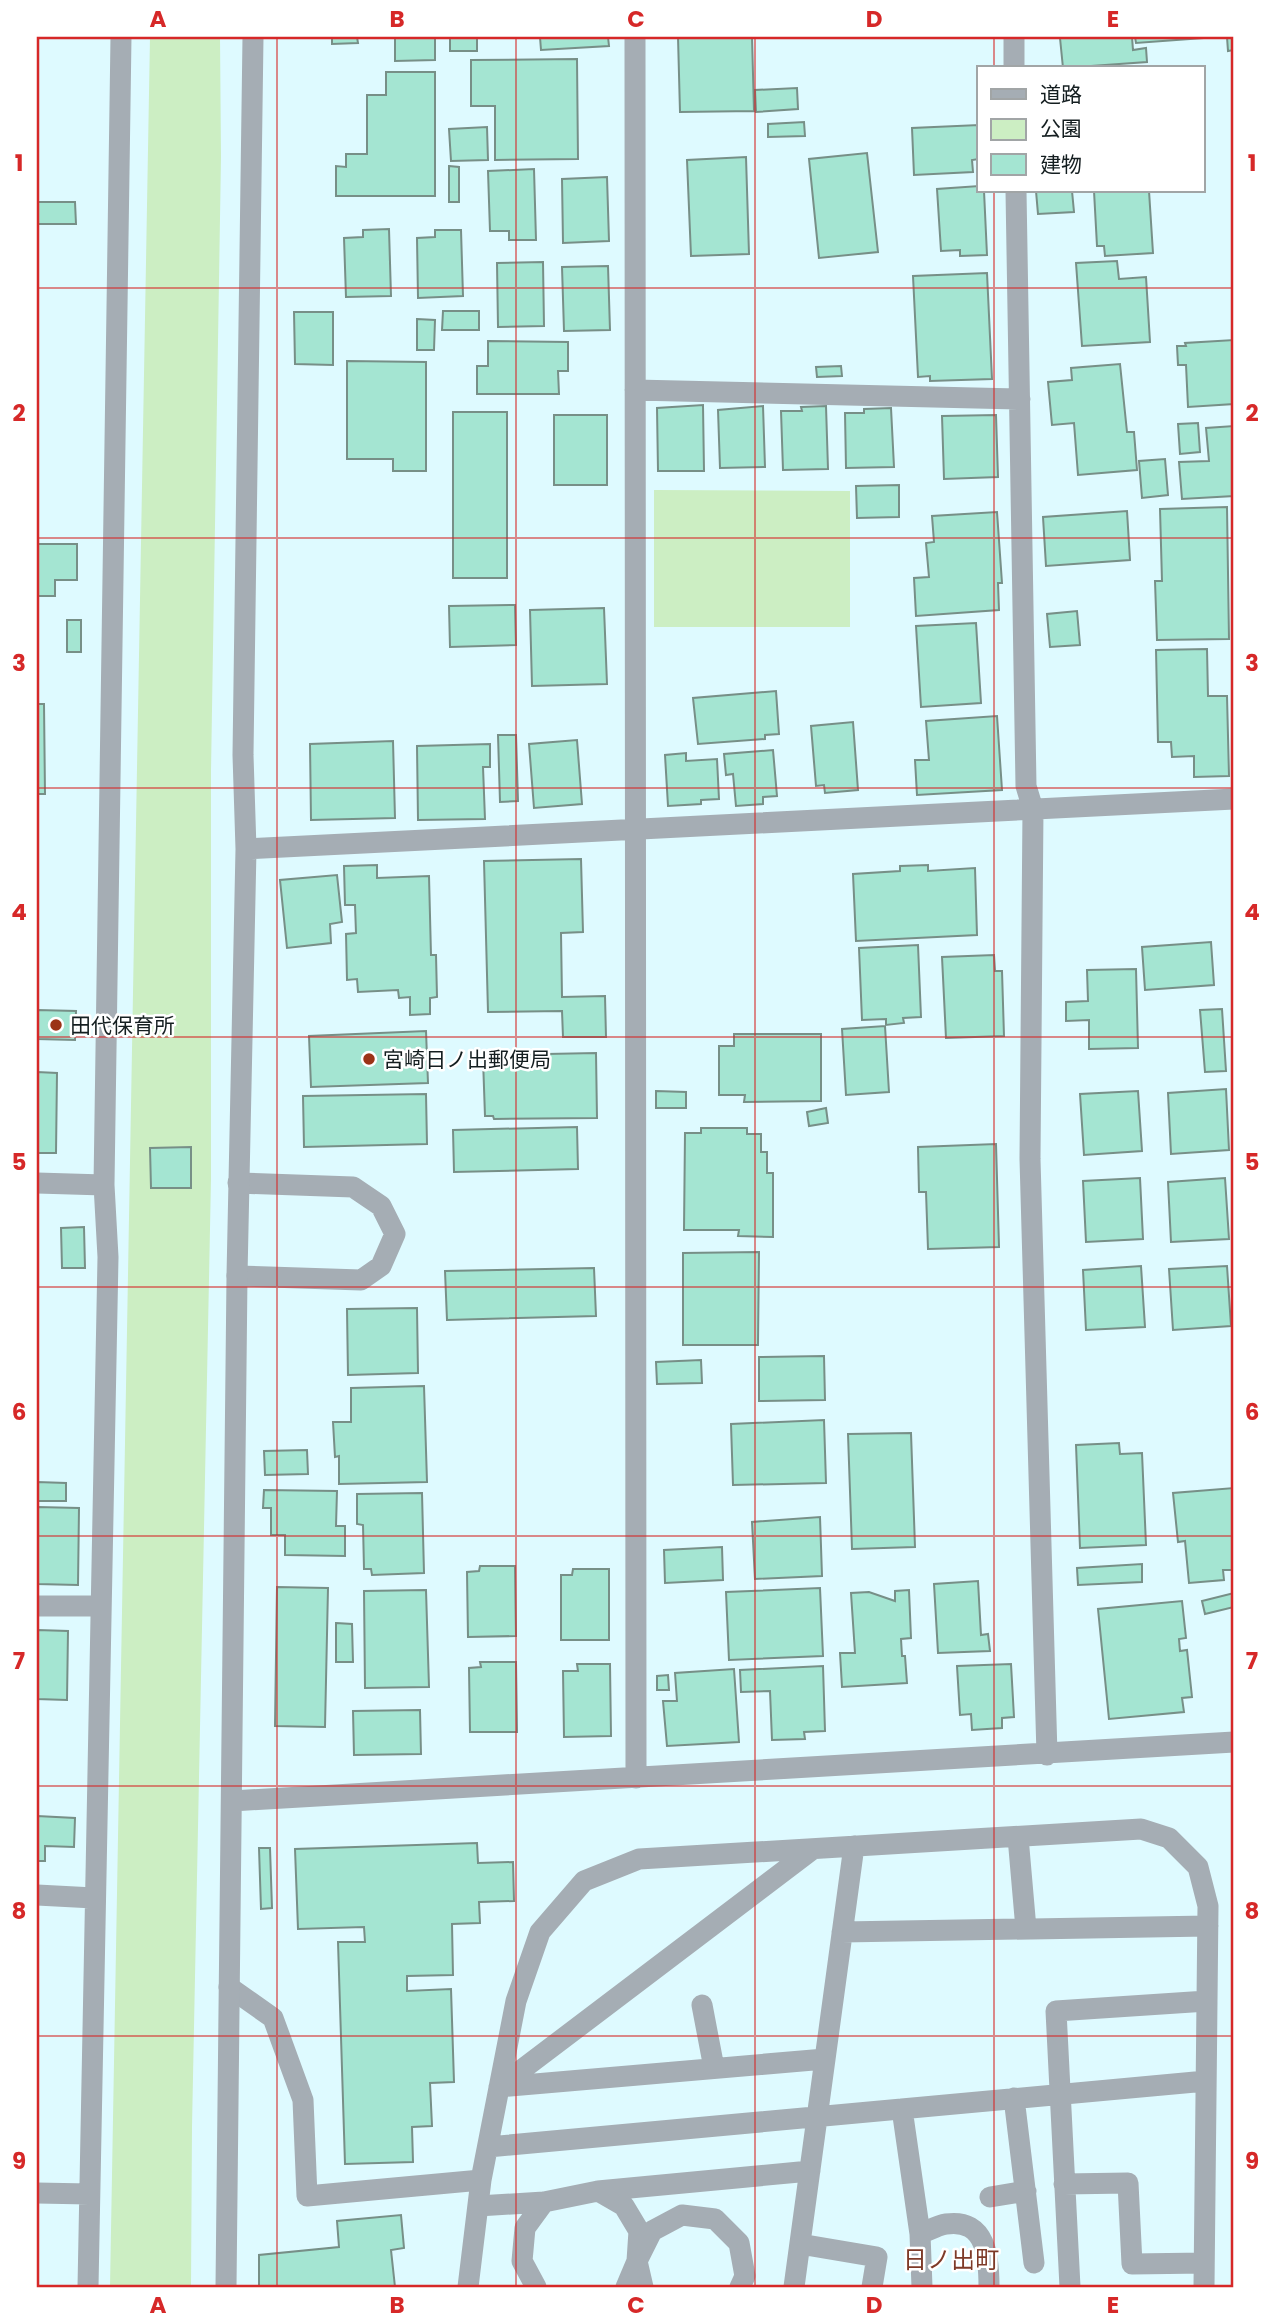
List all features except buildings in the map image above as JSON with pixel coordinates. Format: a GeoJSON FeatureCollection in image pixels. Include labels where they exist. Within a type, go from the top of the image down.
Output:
{"type":"FeatureCollection","features":[{"type":"Feature","properties":{"kind":"street"},"geometry":{"type":"LineString","coordinates":[[88,2287],[108,1257],[104,1185],[121,37]]}},
{"type":"Feature","properties":{"kind":"street"},"geometry":{"type":"LineString","coordinates":[[226,2287],[238,1183],[246,849],[243,755],[253,37]]}},
{"type":"Feature","properties":{"kind":"street"},"geometry":{"type":"LineString","coordinates":[[635,37],[636,1777]]}},
{"type":"Feature","properties":{"kind":"street"},"geometry":{"type":"LineString","coordinates":[[1014,37],[1014,66]]}},
{"type":"Feature","properties":{"kind":"street"},"geometry":{"type":"LineString","coordinates":[[1016,192],[1026,786],[1033,809],[1030,1159],[1047,1755]]}},
{"type":"Feature","properties":{"kind":"street"},"geometry":{"type":"LineString","coordinates":[[635,390],[1020,399]]}},
{"type":"Feature","properties":{"kind":"street"},"geometry":{"type":"LineString","coordinates":[[246,849],[1234,799]]}},
{"type":"Feature","properties":{"kind":"street"},"geometry":{"type":"LineString","coordinates":[[37,1183],[104,1185]]}},
{"type":"Feature","properties":{"kind":"street"},"geometry":{"type":"LineString","coordinates":[[237,1276],[360,1280],[381,1266],[395,1234],[381,1206],[354,1187],[238,1183]]}},
{"type":"Feature","properties":{"kind":"street"},"geometry":{"type":"LineString","coordinates":[[37,1605],[100,1606]]}},
{"type":"Feature","properties":{"kind":"street"},"geometry":{"type":"LineString","coordinates":[[232,1801],[1234,1742]]}},
{"type":"Feature","properties":{"kind":"street"},"geometry":{"type":"LineString","coordinates":[[468,2287],[481,2180],[516,2001],[540,1932],[584,1881],[639,1859],[1141,1829],[1170,1838],[1198,1867],[1208,1906],[1204,2287]]}},
{"type":"Feature","properties":{"kind":"street"},"geometry":{"type":"LineString","coordinates":[[1018,1837],[1026,1929]]}},
{"type":"Feature","properties":{"kind":"street"},"geometry":{"type":"LineString","coordinates":[[794,2287],[854,1846]]}},
{"type":"Feature","properties":{"kind":"street"},"geometry":{"type":"LineString","coordinates":[[499,2087],[813,1849]]}},
{"type":"Feature","properties":{"kind":"street"},"geometry":{"type":"LineString","coordinates":[[37,1895],[94,1898]]}},
{"type":"Feature","properties":{"kind":"street"},"geometry":{"type":"LineString","coordinates":[[842,1932],[1208,1926]]}},
{"type":"Feature","properties":{"kind":"street"},"geometry":{"type":"LineString","coordinates":[[229,1987],[273,2018],[303,2099],[307,2196],[481,2180]]}},
{"type":"Feature","properties":{"kind":"street"},"geometry":{"type":"LineString","coordinates":[[1070,2287],[1056,2011],[1207,2001]]}},
{"type":"Feature","properties":{"kind":"street"},"geometry":{"type":"LineString","coordinates":[[702,2005],[714,2068]]}},
{"type":"Feature","properties":{"kind":"street"},"geometry":{"type":"LineString","coordinates":[[499,2087],[825,2059]]}},
{"type":"Feature","properties":{"kind":"street"},"geometry":{"type":"LineString","coordinates":[[488,2147],[1206,2081]]}},
{"type":"Feature","properties":{"kind":"street"},"geometry":{"type":"LineString","coordinates":[[1014,2098],[1034,2263]]}},
{"type":"Feature","properties":{"kind":"street"},"geometry":{"type":"LineString","coordinates":[[902,2109],[920,2234],[922,2287]]}},
{"type":"Feature","properties":{"kind":"street"},"geometry":{"type":"LineString","coordinates":[[478,2206],[544,2202],[598,2191],[810,2171]]}},
{"type":"Feature","properties":{"kind":"street"},"geometry":{"type":"LineString","coordinates":[[1064,2184],[1128,2183],[1132,2264],[1204,2263]]}},
{"type":"Feature","properties":{"kind":"street"},"geometry":{"type":"LineString","coordinates":[[598,2191],[624,2206],[639,2231],[638,2261],[643,2287]]}},
{"type":"Feature","properties":{"kind":"street"},"geometry":{"type":"LineString","coordinates":[[990,2197],[1026,2191]]}},
{"type":"Feature","properties":{"kind":"street"},"geometry":{"type":"LineString","coordinates":[[37,2193],[89,2194]]}},
{"type":"Feature","properties":{"kind":"street"},"geometry":{"type":"LineString","coordinates":[[536,2287],[522,2261],[525,2228],[544,2202]]}},
{"type":"Feature","properties":{"kind":"street"},"geometry":{"type":"LineString","coordinates":[[626,2287],[652,2231],[682,2215],[715,2219],[739,2243],[745,2276],[740,2287]]}},
{"type":"Feature","properties":{"kind":"street"},"geometry":{"type":"LineString","coordinates":[[920,2234],[947,2224],[963,2225],[978,2233],[986,2245],[989,2287]]}},
{"type":"Feature","properties":{"kind":"street"},"geometry":{"type":"LineString","coordinates":[[800,2244],[877,2257],[872,2287]]}},
{"type":"Feature","properties":{"kind":"green space"},"geometry":{"type":"Polygon","coordinates":[[[150,37],[220,37],[221,157],[211,771],[211,1179],[191,2287],[110,2287],[150,37]]]}},
{"type":"Feature","properties":{"kind":"green space"},"geometry":{"type":"Polygon","coordinates":[[[654,490],[850,491],[850,627],[654,627],[654,490]]]}},
{"type":"Feature","properties":{"kind":"place","name":"田代保育所"},"geometry":{"type":"Point","coordinates":[56,1025]}},
{"type":"Feature","properties":{"kind":"place","name":"宮崎日ノ出郵便局"},"geometry":{"type":"Point","coordinates":[369,1059]}},
{"type":"Feature","properties":{"kind":"district","name":"日ノ出町"},"geometry":{"type":"Point","coordinates":[951,2259]}}]}
